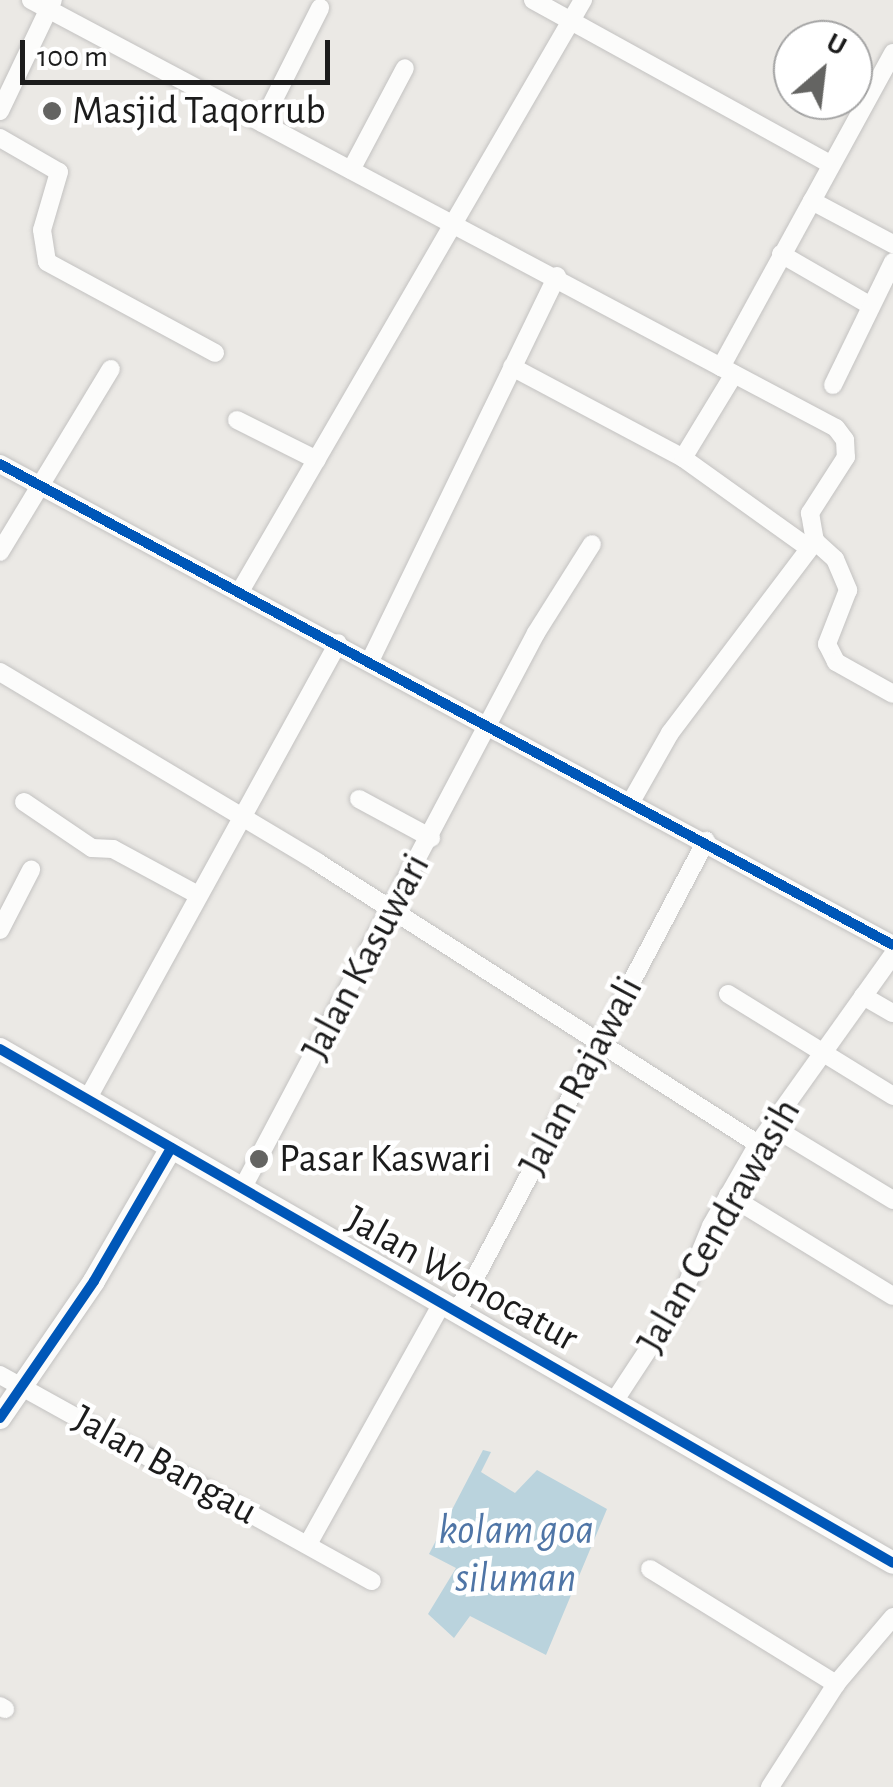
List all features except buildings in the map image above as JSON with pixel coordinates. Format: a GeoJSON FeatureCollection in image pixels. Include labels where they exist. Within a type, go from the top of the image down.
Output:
{"type":"FeatureCollection","features":[{"type":"Feature","properties":{"kind":"street"},"geometry":{"type":"LineString","coordinates":[[30,0],[51,5],[262,123],[557,276],[836,428],[845,440],[846,457],[810,513],[810,544],[670,733],[632,800]]}},
{"type":"Feature","properties":{"kind":"street"},"geometry":{"type":"LineString","coordinates":[[533,0],[830,164]]}},
{"type":"Feature","properties":{"kind":"street"},"geometry":{"type":"LineString","coordinates":[[242,588],[583,0]]}},
{"type":"Feature","properties":{"kind":"street"},"geometry":{"type":"LineString","coordinates":[[0,111],[51,5]]}},
{"type":"Feature","properties":{"kind":"street"},"geometry":{"type":"LineString","coordinates":[[262,123],[320,8]]}},
{"type":"Feature","properties":{"kind":"street"},"geometry":{"type":"LineString","coordinates":[[683,458],[781,254],[893,53]]}},
{"type":"Feature","properties":{"kind":"street"},"geometry":{"type":"LineString","coordinates":[[351,170],[405,68]]}},
{"type":"Feature","properties":{"kind":"street"},"geometry":{"type":"LineString","coordinates":[[0,138],[60,172],[42,230],[47,262],[214,354]]}},
{"type":"Feature","properties":{"kind":"street"},"geometry":{"type":"LineString","coordinates":[[812,201],[893,244]]}},
{"type":"Feature","properties":{"kind":"street"},"geometry":{"type":"LineString","coordinates":[[781,254],[871,306]]}},
{"type":"Feature","properties":{"kind":"street"},"geometry":{"type":"LineString","coordinates":[[833,384],[893,262]]}},
{"type":"Feature","properties":{"kind":"street"},"geometry":{"type":"LineString","coordinates":[[370,661],[557,276]]}},
{"type":"Feature","properties":{"kind":"street"},"geometry":{"type":"LineString","coordinates":[[512,368],[683,458],[835,559],[848,590],[829,653],[893,694]]}},
{"type":"Feature","properties":{"kind":"street"},"geometry":{"type":"LineString","coordinates":[[0,552],[36,484],[111,369]]}},
{"type":"Feature","properties":{"kind":"street"},"geometry":{"type":"LineString","coordinates":[[237,420],[317,460]]}},
{"type":"Feature","properties":{"kind":"street"},"geometry":{"type":"LineString","coordinates":[[0,464],[242,588],[893,944]]}},
{"type":"Feature","properties":{"kind":"street","name":"Jalan Kasuwari"},"geometry":{"type":"LineString","coordinates":[[242,1189],[431,838],[487,723],[592,544]]}},
{"type":"Feature","properties":{"kind":"street"},"geometry":{"type":"LineString","coordinates":[[88,1098],[240,814],[338,642]]}},
{"type":"Feature","properties":{"kind":"street"},"geometry":{"type":"LineString","coordinates":[[0,672],[240,814],[758,1144]]}},
{"type":"Feature","properties":{"kind":"street"},"geometry":{"type":"LineString","coordinates":[[359,799],[431,838]]}},
{"type":"Feature","properties":{"kind":"street"},"geometry":{"type":"LineString","coordinates":[[24,802],[92,848],[114,849],[198,895]]}},
{"type":"Feature","properties":{"kind":"street","name":"Jalan Rajawali"},"geometry":{"type":"LineString","coordinates":[[450,1307],[706,841]]}},
{"type":"Feature","properties":{"kind":"street"},"geometry":{"type":"LineString","coordinates":[[0,930],[30,870]]}},
{"type":"Feature","properties":{"kind":"street","name":"Jalan Cendrawasih"},"geometry":{"type":"LineString","coordinates":[[616,1400],[680,1301],[728,1195],[758,1144],[893,955]]}},
{"type":"Feature","properties":{"kind":"street"},"geometry":{"type":"LineString","coordinates":[[728,994],[822,1058],[893,1096]]}},
{"type":"Feature","properties":{"kind":"street"},"geometry":{"type":"LineString","coordinates":[[863,996],[893,1013]]}},
{"type":"Feature","properties":{"kind":"street","name":"Jalan Wonocatur"},"geometry":{"type":"LineString","coordinates":[[0,1049],[616,1400],[893,1563]]}},
{"type":"Feature","properties":{"kind":"street"},"geometry":{"type":"LineString","coordinates":[[770,1126],[893,1200]]}},
{"type":"Feature","properties":{"kind":"street"},"geometry":{"type":"LineString","coordinates":[[0,1418],[94,1281],[171,1148]]}},
{"type":"Feature","properties":{"kind":"street"},"geometry":{"type":"LineString","coordinates":[[728,1195],[893,1296]]}},
{"type":"Feature","properties":{"kind":"street"},"geometry":{"type":"LineString","coordinates":[[308,1544],[450,1307]]}},
{"type":"Feature","properties":{"kind":"street","name":"Jalan Bangau"},"geometry":{"type":"LineString","coordinates":[[0,1374],[372,1582]]}},
{"type":"Feature","properties":{"kind":"street"},"geometry":{"type":"LineString","coordinates":[[650,1569],[836,1684]]}},
{"type":"Feature","properties":{"kind":"street"},"geometry":{"type":"LineString","coordinates":[[770,1787],[836,1684],[893,1617]]}},
{"type":"Feature","properties":{"kind":"water","name":"kolam goa siluman"},"geometry":{"type":"Polygon","coordinates":[[[483,1450],[491,1452],[481,1472],[515,1493],[537,1470],[607,1509],[546,1655],[470,1616],[454,1638],[428,1614],[456,1568],[429,1554],[483,1450]]]}},
{"type":"Feature","properties":{"kind":"cycle path"},"geometry":{"type":"LineString","coordinates":[[0,464],[893,945]]}},
{"type":"Feature","properties":{"kind":"cycle path"},"geometry":{"type":"LineString","coordinates":[[0,1049],[893,1563]]}},
{"type":"Feature","properties":{"kind":"cycle path"},"geometry":{"type":"LineString","coordinates":[[0,1418],[94,1281],[171,1148]]}},
{"type":"Feature","properties":{"kind":"place","name":"Masjid Taqorrub"},"geometry":{"type":"Point","coordinates":[52,111]}},
{"type":"Feature","properties":{"kind":"place","name":"Pasar Kaswari"},"geometry":{"type":"Point","coordinates":[259,1159]}}]}
